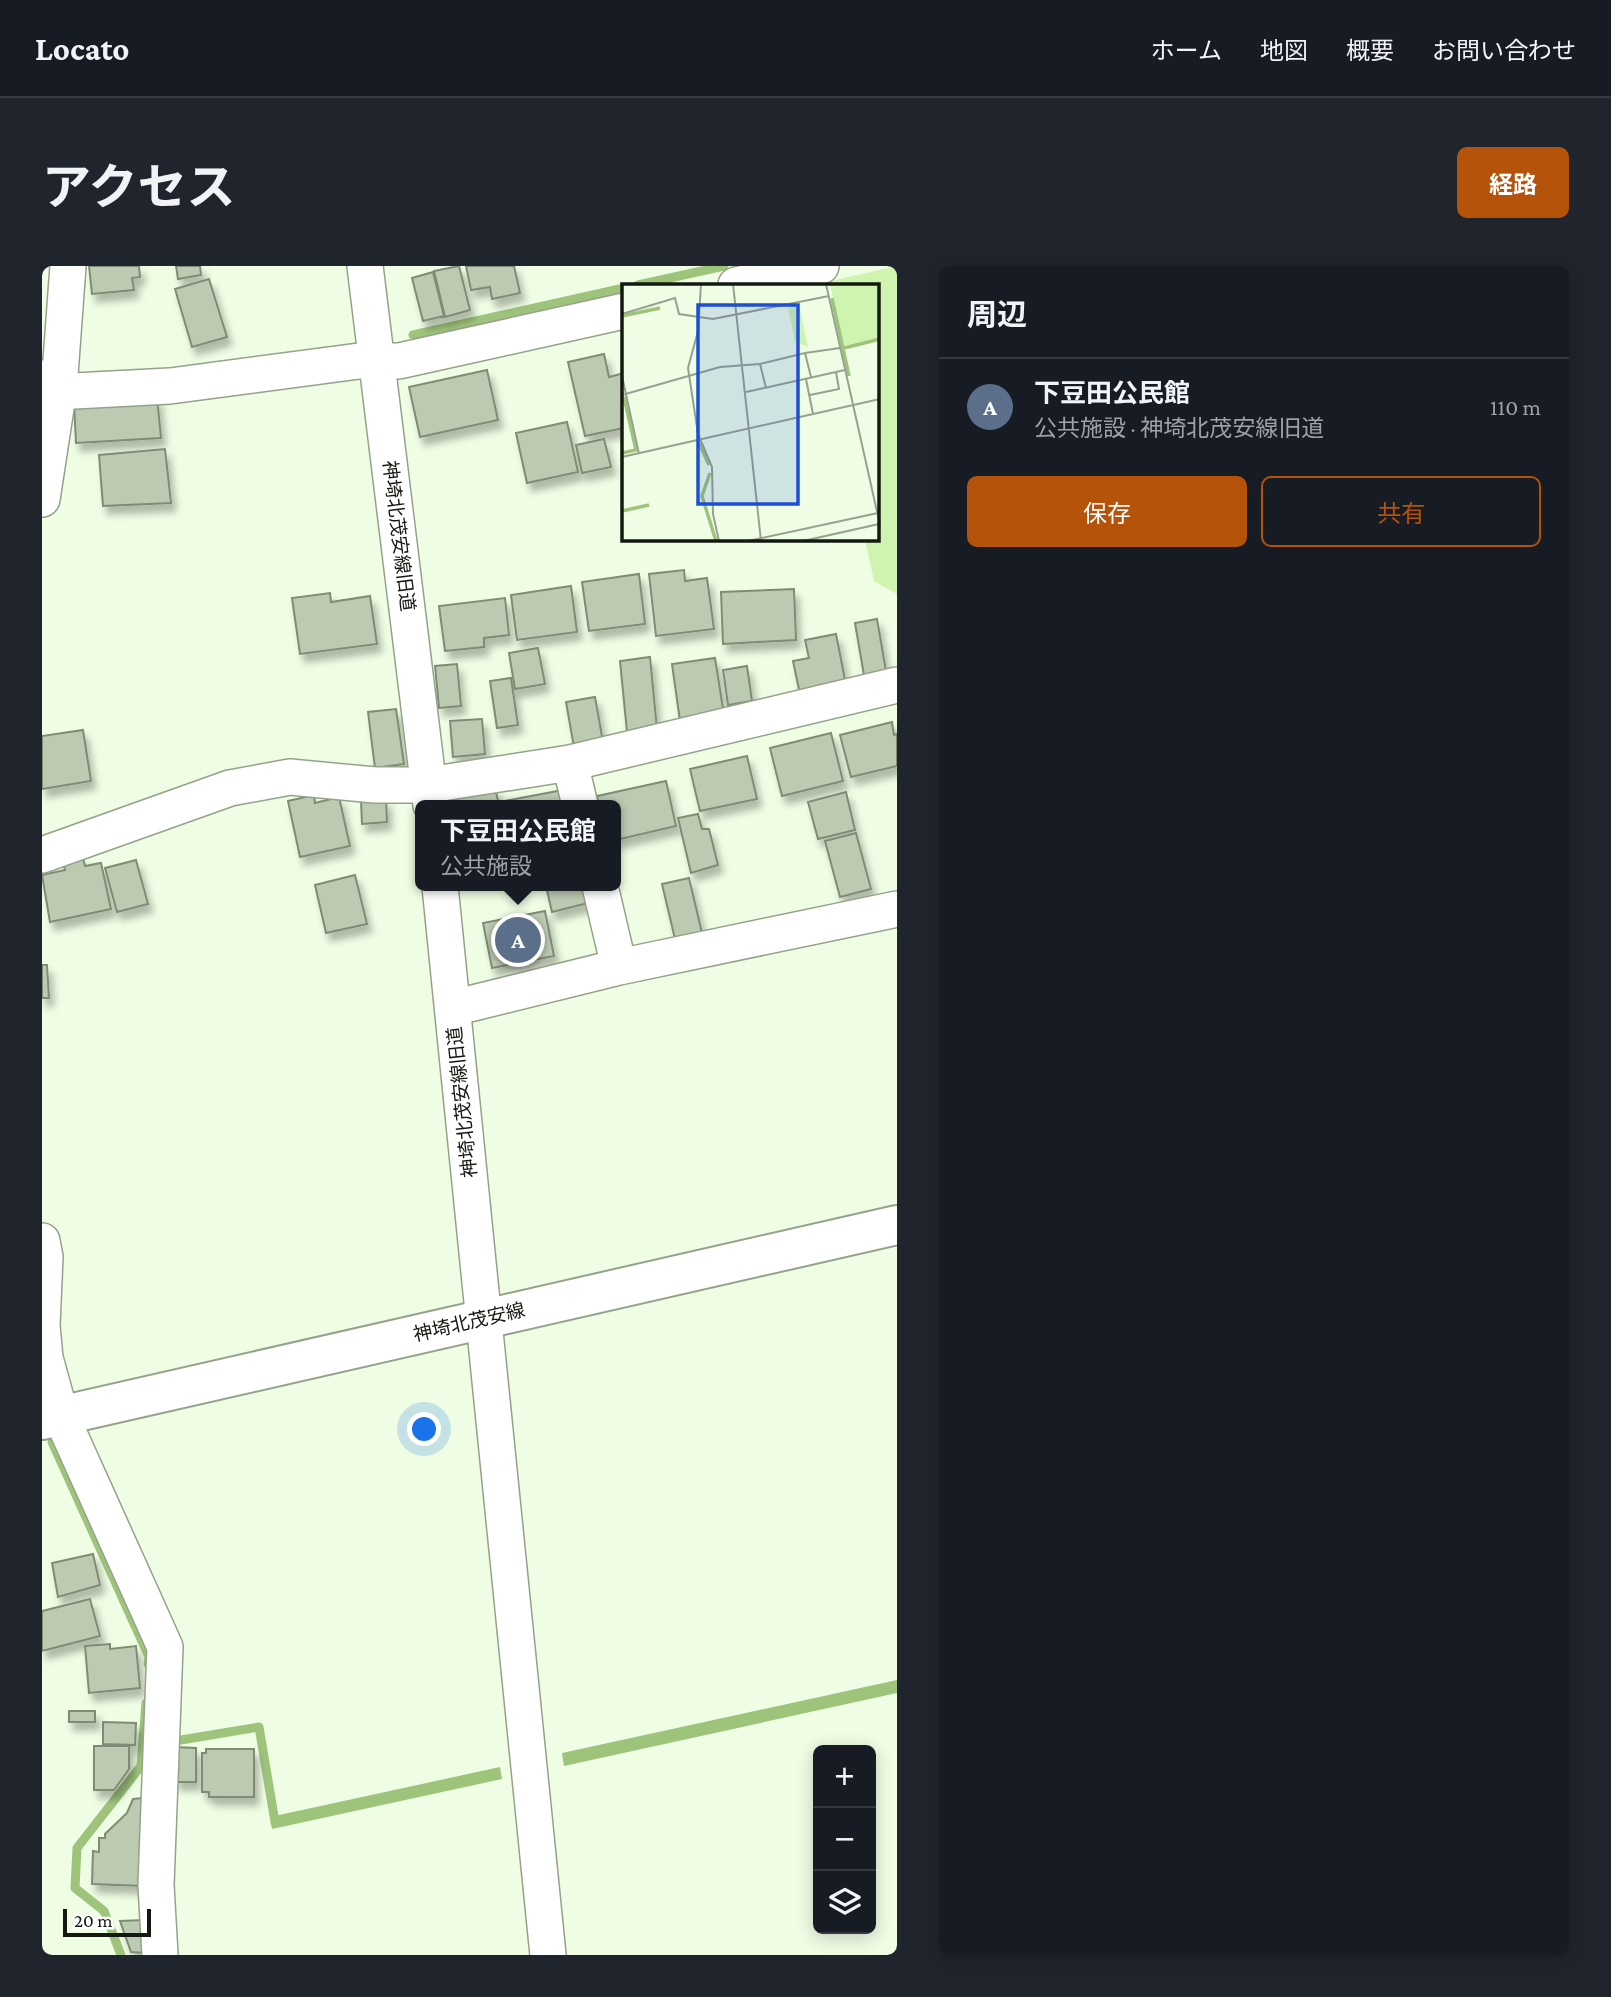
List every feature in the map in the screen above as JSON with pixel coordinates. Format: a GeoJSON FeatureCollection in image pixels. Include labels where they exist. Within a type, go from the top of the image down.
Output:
{"type":"FeatureCollection","features":[{"type":"Feature","properties":{"kind":"main road","name":"神埼北茂安線"},"geometry":{"type":"LineString","coordinates":[[51,1418],[897,1226]]}},
{"type":"Feature","properties":{"kind":"street"},"geometry":{"type":"LineString","coordinates":[[42,499],[50,382],[68,266]]}},
{"type":"Feature","properties":{"kind":"street","name":"神埼北茂安線旧道"},"geometry":{"type":"LineString","coordinates":[[365,266],[430,795]]}},
{"type":"Feature","properties":{"kind":"street"},"geometry":{"type":"LineString","coordinates":[[740,284],[821,266]]}},
{"type":"Feature","properties":{"kind":"street"},"geometry":{"type":"LineString","coordinates":[[50,382],[74,391],[170,386],[359,362],[400,362],[622,311]]}},
{"type":"Feature","properties":{"kind":"street"},"geometry":{"type":"LineString","coordinates":[[42,855],[230,788],[290,777],[375,785],[430,795],[897,685]]}},
{"type":"Feature","properties":{"kind":"street"},"geometry":{"type":"LineString","coordinates":[[570,763],[579,800]]}},
{"type":"Feature","properties":{"kind":"street","name":"神埼北茂安線旧道"},"geometry":{"type":"LineString","coordinates":[[441,891],[548,1955]]}},
{"type":"Feature","properties":{"kind":"street"},"geometry":{"type":"LineString","coordinates":[[601,891],[619,967]]}},
{"type":"Feature","properties":{"kind":"street"},"geometry":{"type":"LineString","coordinates":[[453,1008],[619,967],[897,909]]}},
{"type":"Feature","properties":{"kind":"street"},"geometry":{"type":"LineString","coordinates":[[42,1241],[45,1257],[42,1326],[51,1418],[165,1647],[156,1885],[160,1955]]}},
{"type":"Feature","properties":{"kind":"shaded area"},"geometry":{"type":"Polygon","coordinates":[[[897,266],[897,594],[874,581],[865,541],[880,541],[880,284],[817,284],[897,266]]]}},
{"type":"Feature","properties":{"kind":"shaded area"},"geometry":{"type":"Polygon","coordinates":[[[897,1680],[897,1693],[564,1766],[562,1753],[897,1680]]]}},
{"type":"Feature","properties":{"kind":"shaded area"},"geometry":{"type":"Polygon","coordinates":[[[500,1767],[502,1779],[272,1829],[270,1817],[500,1767]]]}},
{"type":"Feature","properties":{"kind":"building"},"geometry":{"type":"Polygon","coordinates":[[[89,266],[139,266],[140,277],[132,278],[134,290],[92,294],[89,266]]]}},
{"type":"Feature","properties":{"kind":"building"},"geometry":{"type":"Polygon","coordinates":[[[176,266],[200,266],[201,275],[178,279],[176,266]]]}},
{"type":"Feature","properties":{"kind":"building"},"geometry":{"type":"Polygon","coordinates":[[[459,266],[470,310],[445,317],[434,271],[459,266]]]}},
{"type":"Feature","properties":{"kind":"building"},"geometry":{"type":"Polygon","coordinates":[[[466,266],[514,266],[520,293],[492,299],[490,287],[471,290],[466,266]]]}},
{"type":"Feature","properties":{"kind":"building"},"geometry":{"type":"Polygon","coordinates":[[[433,272],[444,316],[423,321],[412,278],[433,272]]]}},
{"type":"Feature","properties":{"kind":"building"},"geometry":{"type":"Polygon","coordinates":[[[209,279],[227,337],[192,347],[175,289],[209,279]]]}},
{"type":"Feature","properties":{"kind":"building"},"geometry":{"type":"Polygon","coordinates":[[[604,354],[609,377],[622,374],[622,428],[585,436],[568,362],[604,354]]]}},
{"type":"Feature","properties":{"kind":"building"},"geometry":{"type":"Polygon","coordinates":[[[487,370],[498,420],[420,437],[409,387],[487,370]]]}},
{"type":"Feature","properties":{"kind":"building"},"geometry":{"type":"Polygon","coordinates":[[[157,397],[161,438],[76,443],[74,403],[157,397]]]}},
{"type":"Feature","properties":{"kind":"building"},"geometry":{"type":"Polygon","coordinates":[[[567,422],[578,472],[527,483],[516,433],[567,422]]]}},
{"type":"Feature","properties":{"kind":"building"},"geometry":{"type":"Polygon","coordinates":[[[604,439],[611,467],[582,473],[576,445],[604,439]]]}},
{"type":"Feature","properties":{"kind":"building"},"geometry":{"type":"Polygon","coordinates":[[[165,449],[171,503],[103,506],[99,455],[165,449]]]}},
{"type":"Feature","properties":{"kind":"building"},"geometry":{"type":"Polygon","coordinates":[[[684,570],[685,581],[707,578],[714,629],[656,636],[649,574],[684,570]]]}},
{"type":"Feature","properties":{"kind":"building"},"geometry":{"type":"Polygon","coordinates":[[[639,574],[645,624],[589,631],[582,582],[639,574]]]}},
{"type":"Feature","properties":{"kind":"building"},"geometry":{"type":"Polygon","coordinates":[[[571,586],[577,632],[517,640],[511,595],[571,586]]]}},
{"type":"Feature","properties":{"kind":"building"},"geometry":{"type":"Polygon","coordinates":[[[794,589],[796,640],[723,644],[721,592],[794,589]]]}},
{"type":"Feature","properties":{"kind":"building"},"geometry":{"type":"Polygon","coordinates":[[[330,593],[331,602],[370,596],[377,644],[300,654],[292,598],[330,593]]]}},
{"type":"Feature","properties":{"kind":"building"},"geometry":{"type":"Polygon","coordinates":[[[505,598],[509,635],[484,638],[484,647],[445,651],[439,606],[505,598]]]}},
{"type":"Feature","properties":{"kind":"building"},"geometry":{"type":"Polygon","coordinates":[[[877,619],[887,677],[865,681],[855,623],[877,619]]]}},
{"type":"Feature","properties":{"kind":"building"},"geometry":{"type":"Polygon","coordinates":[[[836,634],[846,685],[800,694],[793,661],[809,658],[805,640],[836,634]]]}},
{"type":"Feature","properties":{"kind":"building"},"geometry":{"type":"Polygon","coordinates":[[[538,648],[545,684],[515,689],[509,653],[538,648]]]}},
{"type":"Feature","properties":{"kind":"building"},"geometry":{"type":"Polygon","coordinates":[[[650,657],[657,729],[627,732],[620,661],[650,657]]]}},
{"type":"Feature","properties":{"kind":"building"},"geometry":{"type":"Polygon","coordinates":[[[715,658],[724,715],[680,721],[672,664],[715,658]]]}},
{"type":"Feature","properties":{"kind":"building"},"geometry":{"type":"Polygon","coordinates":[[[457,664],[461,706],[439,708],[435,666],[457,664]]]}},
{"type":"Feature","properties":{"kind":"building"},"geometry":{"type":"Polygon","coordinates":[[[747,666],[752,701],[728,705],[723,670],[747,666]]]}},
{"type":"Feature","properties":{"kind":"building"},"geometry":{"type":"Polygon","coordinates":[[[511,678],[518,725],[497,728],[490,681],[511,678]]]}},
{"type":"Feature","properties":{"kind":"building"},"geometry":{"type":"Polygon","coordinates":[[[595,697],[603,742],[574,747],[566,702],[595,697]]]}},
{"type":"Feature","properties":{"kind":"building"},"geometry":{"type":"Polygon","coordinates":[[[396,709],[404,764],[375,768],[368,712],[396,709]]]}},
{"type":"Feature","properties":{"kind":"building"},"geometry":{"type":"Polygon","coordinates":[[[482,719],[485,754],[453,757],[450,721],[482,719]]]}},
{"type":"Feature","properties":{"kind":"building"},"geometry":{"type":"Polygon","coordinates":[[[892,722],[894,735],[897,734],[897,766],[851,777],[840,735],[892,722]]]}},
{"type":"Feature","properties":{"kind":"building"},"geometry":{"type":"Polygon","coordinates":[[[83,730],[91,781],[42,789],[42,736],[83,730]]]}},
{"type":"Feature","properties":{"kind":"building"},"geometry":{"type":"Polygon","coordinates":[[[831,733],[843,781],[782,796],[770,748],[831,733]]]}},
{"type":"Feature","properties":{"kind":"building"},"geometry":{"type":"Polygon","coordinates":[[[747,756],[757,799],[700,811],[690,769],[747,756]]]}},
{"type":"Feature","properties":{"kind":"building"},"geometry":{"type":"Polygon","coordinates":[[[666,781],[676,826],[621,839],[621,800],[598,800],[597,796],[666,781]]]}},
{"type":"Feature","properties":{"kind":"building"},"geometry":{"type":"Polygon","coordinates":[[[495,788],[498,800],[458,800],[457,794],[495,788]]]}},
{"type":"Feature","properties":{"kind":"building"},"geometry":{"type":"Polygon","coordinates":[[[563,790],[565,800],[509,800],[563,790]]]}},
{"type":"Feature","properties":{"kind":"building"},"geometry":{"type":"Polygon","coordinates":[[[846,792],[855,830],[818,839],[808,802],[846,792]]]}},
{"type":"Feature","properties":{"kind":"building"},"geometry":{"type":"Polygon","coordinates":[[[314,795],[315,803],[339,797],[350,846],[300,857],[288,801],[314,795]]]}},
{"type":"Feature","properties":{"kind":"building"},"geometry":{"type":"Polygon","coordinates":[[[386,799],[387,822],[362,824],[361,801],[386,799]]]}},
{"type":"Feature","properties":{"kind":"building"},"geometry":{"type":"Polygon","coordinates":[[[698,814],[702,829],[709,829],[718,865],[691,873],[678,818],[698,814]]]}},
{"type":"Feature","properties":{"kind":"building"},"geometry":{"type":"Polygon","coordinates":[[[856,833],[871,889],[840,897],[825,841],[856,833]]]}},
{"type":"Feature","properties":{"kind":"building"},"geometry":{"type":"Polygon","coordinates":[[[83,858],[85,866],[101,863],[111,909],[50,922],[42,875],[65,870],[63,862],[83,858]]]}},
{"type":"Feature","properties":{"kind":"building"},"geometry":{"type":"Polygon","coordinates":[[[136,860],[148,904],[117,912],[105,868],[136,860]]]}},
{"type":"Feature","properties":{"kind":"building"},"geometry":{"type":"Polygon","coordinates":[[[355,875],[367,924],[326,933],[315,885],[355,875]]]}},
{"type":"Feature","properties":{"kind":"building"},"geometry":{"type":"Polygon","coordinates":[[[689,878],[702,933],[675,939],[662,884],[689,878]]]}},
{"type":"Feature","properties":{"kind":"building"},"geometry":{"type":"Polygon","coordinates":[[[547,891],[589,891],[592,902],[552,912],[547,891]]]}},
{"type":"Feature","properties":{"kind":"building"},"geometry":{"type":"Polygon","coordinates":[[[545,911],[554,956],[492,968],[483,923],[545,911]]]}},
{"type":"Feature","properties":{"kind":"building"},"geometry":{"type":"Polygon","coordinates":[[[42,965],[47,965],[49,998],[42,998],[42,965]]]}},
{"type":"Feature","properties":{"kind":"building"},"geometry":{"type":"Polygon","coordinates":[[[93,1554],[100,1585],[58,1597],[52,1563],[93,1554]]]}},
{"type":"Feature","properties":{"kind":"building"},"geometry":{"type":"Polygon","coordinates":[[[90,1599],[100,1636],[42,1651],[42,1611],[90,1599]]]}},
{"type":"Feature","properties":{"kind":"building"},"geometry":{"type":"Polygon","coordinates":[[[110,1644],[110,1649],[136,1646],[140,1688],[89,1693],[85,1646],[110,1644]]]}},
{"type":"Feature","properties":{"kind":"building"},"geometry":{"type":"Polygon","coordinates":[[[69,1711],[95,1711],[95,1722],[69,1722],[69,1711]]]}},
{"type":"Feature","properties":{"kind":"building"},"geometry":{"type":"Polygon","coordinates":[[[103,1722],[136,1723],[135,1745],[103,1744],[103,1722]]]}},
{"type":"Feature","properties":{"kind":"building"},"geometry":{"type":"Polygon","coordinates":[[[94,1746],[129,1746],[129,1769],[114,1790],[94,1790],[94,1746]]]}},
{"type":"Feature","properties":{"kind":"building"},"geometry":{"type":"Polygon","coordinates":[[[175,1747],[196,1748],[196,1782],[175,1782],[175,1747]]]}},
{"type":"Feature","properties":{"kind":"building"},"geometry":{"type":"Polygon","coordinates":[[[206,1749],[254,1749],[254,1797],[209,1797],[209,1792],[202,1792],[202,1753],[206,1753],[206,1749]]]}},
{"type":"Feature","properties":{"kind":"building"},"geometry":{"type":"Polygon","coordinates":[[[143,1798],[143,1886],[92,1884],[93,1851],[99,1852],[99,1838],[105,1838],[105,1834],[127,1813],[133,1799],[143,1798]]]}},
{"type":"Feature","properties":{"kind":"building"},"geometry":{"type":"Polygon","coordinates":[[[145,1920],[146,1953],[131,1952],[120,1921],[145,1920]]]}},
{"type":"Feature","properties":{"kind":"waterway"},"geometry":{"type":"LineString","coordinates":[[643,284],[724,266]]}},
{"type":"Feature","properties":{"kind":"waterway"},"geometry":{"type":"LineString","coordinates":[[413,335],[622,288]]}},
{"type":"Feature","properties":{"kind":"waterway"},"geometry":{"type":"LineString","coordinates":[[52,1442],[149,1657],[148,1664]]}},
{"type":"Feature","properties":{"kind":"waterway"},"geometry":{"type":"LineString","coordinates":[[121,1955],[104,1911],[75,1888],[77,1848],[141,1766],[146,1703]]}},
{"type":"Feature","properties":{"kind":"waterway"},"geometry":{"type":"LineString","coordinates":[[181,1740],[259,1727],[275,1822],[281,1821]]}},
{"type":"Feature","properties":{"kind":"place","name":"下豆田公民館"},"geometry":{"type":"Point","coordinates":[518,940]}}]}
